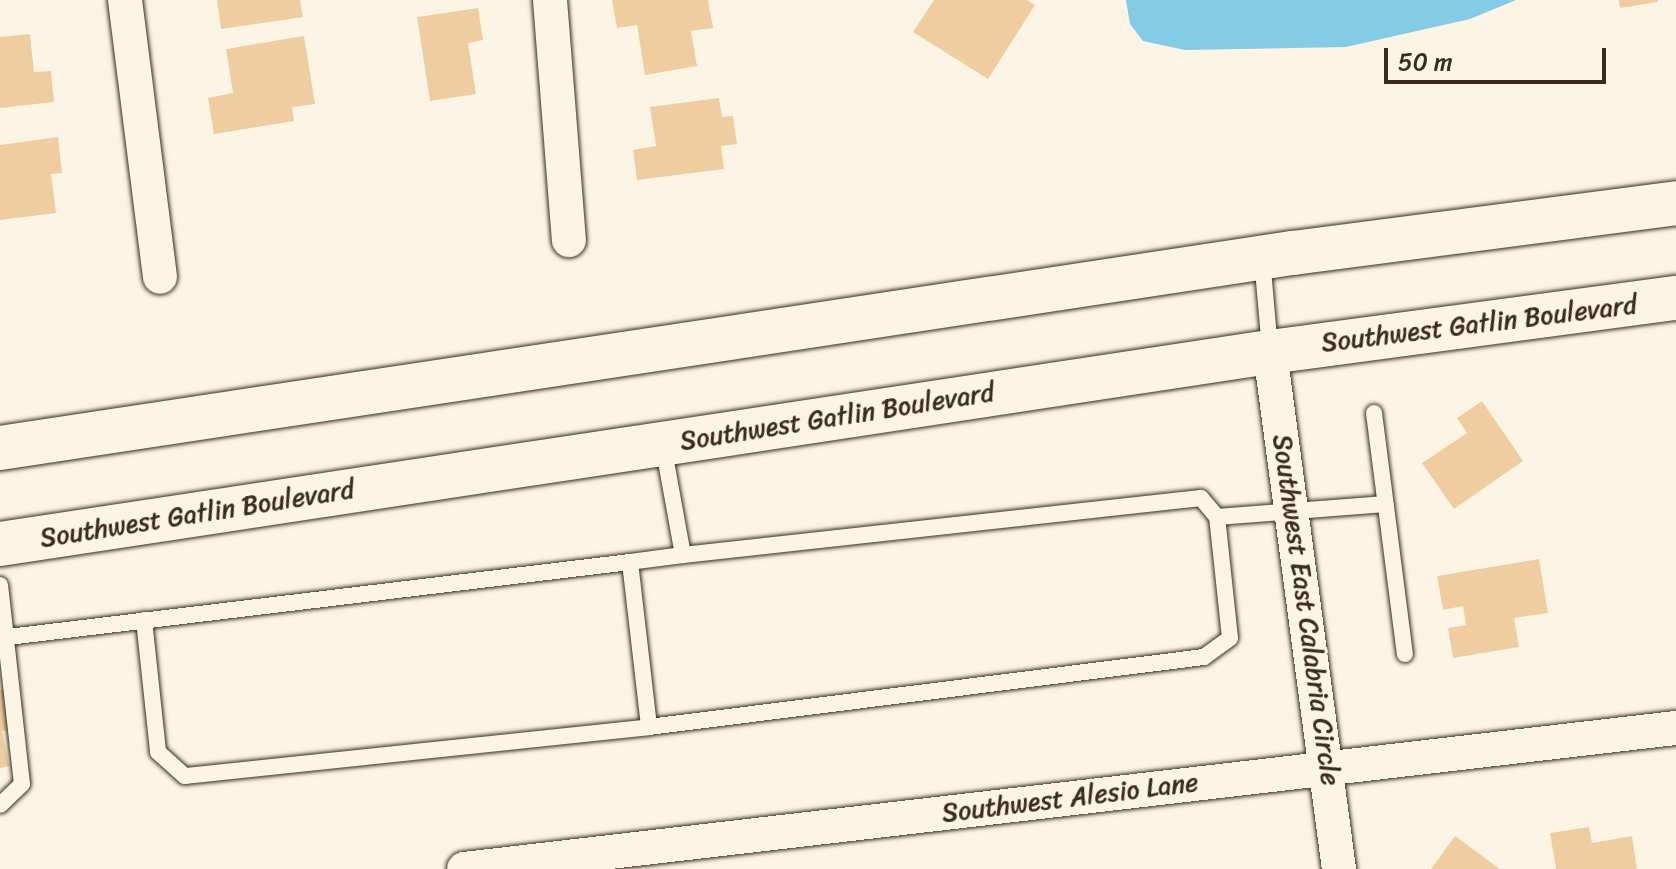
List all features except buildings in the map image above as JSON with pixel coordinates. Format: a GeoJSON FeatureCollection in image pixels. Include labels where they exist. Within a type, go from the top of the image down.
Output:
{"type":"FeatureCollection","features":[{"type":"Feature","properties":{"kind":"main road"},"geometry":{"type":"LineString","coordinates":[[0,448],[1262,257],[1676,203]]}},
{"type":"Feature","properties":{"kind":"main road","name":"Southwest Gatlin Boulevard"},"geometry":{"type":"LineString","coordinates":[[0,544],[1270,352],[1676,298]]}},
{"type":"Feature","properties":{"kind":"street"},"geometry":{"type":"LineString","coordinates":[[125,0],[160,277]]}},
{"type":"Feature","properties":{"kind":"street"},"geometry":{"type":"LineString","coordinates":[[550,0],[569,240]]}},
{"type":"Feature","properties":{"kind":"street","name":"Southwest East Calabria Circle"},"geometry":{"type":"LineString","coordinates":[[1270,352],[1328,768],[1339,869]]}},
{"type":"Feature","properties":{"kind":"street","name":"Southwest Alesio Lane"},"geometry":{"type":"LineString","coordinates":[[464,869],[1676,728]]}},
{"type":"Feature","properties":{"kind":"lane"},"geometry":{"type":"LineString","coordinates":[[1262,257],[1270,352]]}},
{"type":"Feature","properties":{"kind":"lane"},"geometry":{"type":"LineString","coordinates":[[1374,413],[1405,654]]}},
{"type":"Feature","properties":{"kind":"lane"},"geometry":{"type":"LineString","coordinates":[[663,444],[683,555]]}},
{"type":"Feature","properties":{"kind":"lane"},"geometry":{"type":"LineString","coordinates":[[2,638],[144,620],[683,555],[1201,498],[1217,517],[1230,638],[1204,657],[649,727],[185,776],[158,752],[144,620]]}},
{"type":"Feature","properties":{"kind":"lane"},"geometry":{"type":"LineString","coordinates":[[1217,517],[1293,507],[1385,504]]}},
{"type":"Feature","properties":{"kind":"lane"},"geometry":{"type":"LineString","coordinates":[[630,562],[649,727]]}},
{"type":"Feature","properties":{"kind":"lane"},"geometry":{"type":"LineString","coordinates":[[0,585],[2,638],[22,784],[0,805]]}},
{"type":"Feature","properties":{"kind":"water"},"geometry":{"type":"Polygon","coordinates":[[[1126,0],[1516,0],[1470,19],[1346,47],[1185,50],[1143,41],[1130,24],[1126,0]]]}}]}
